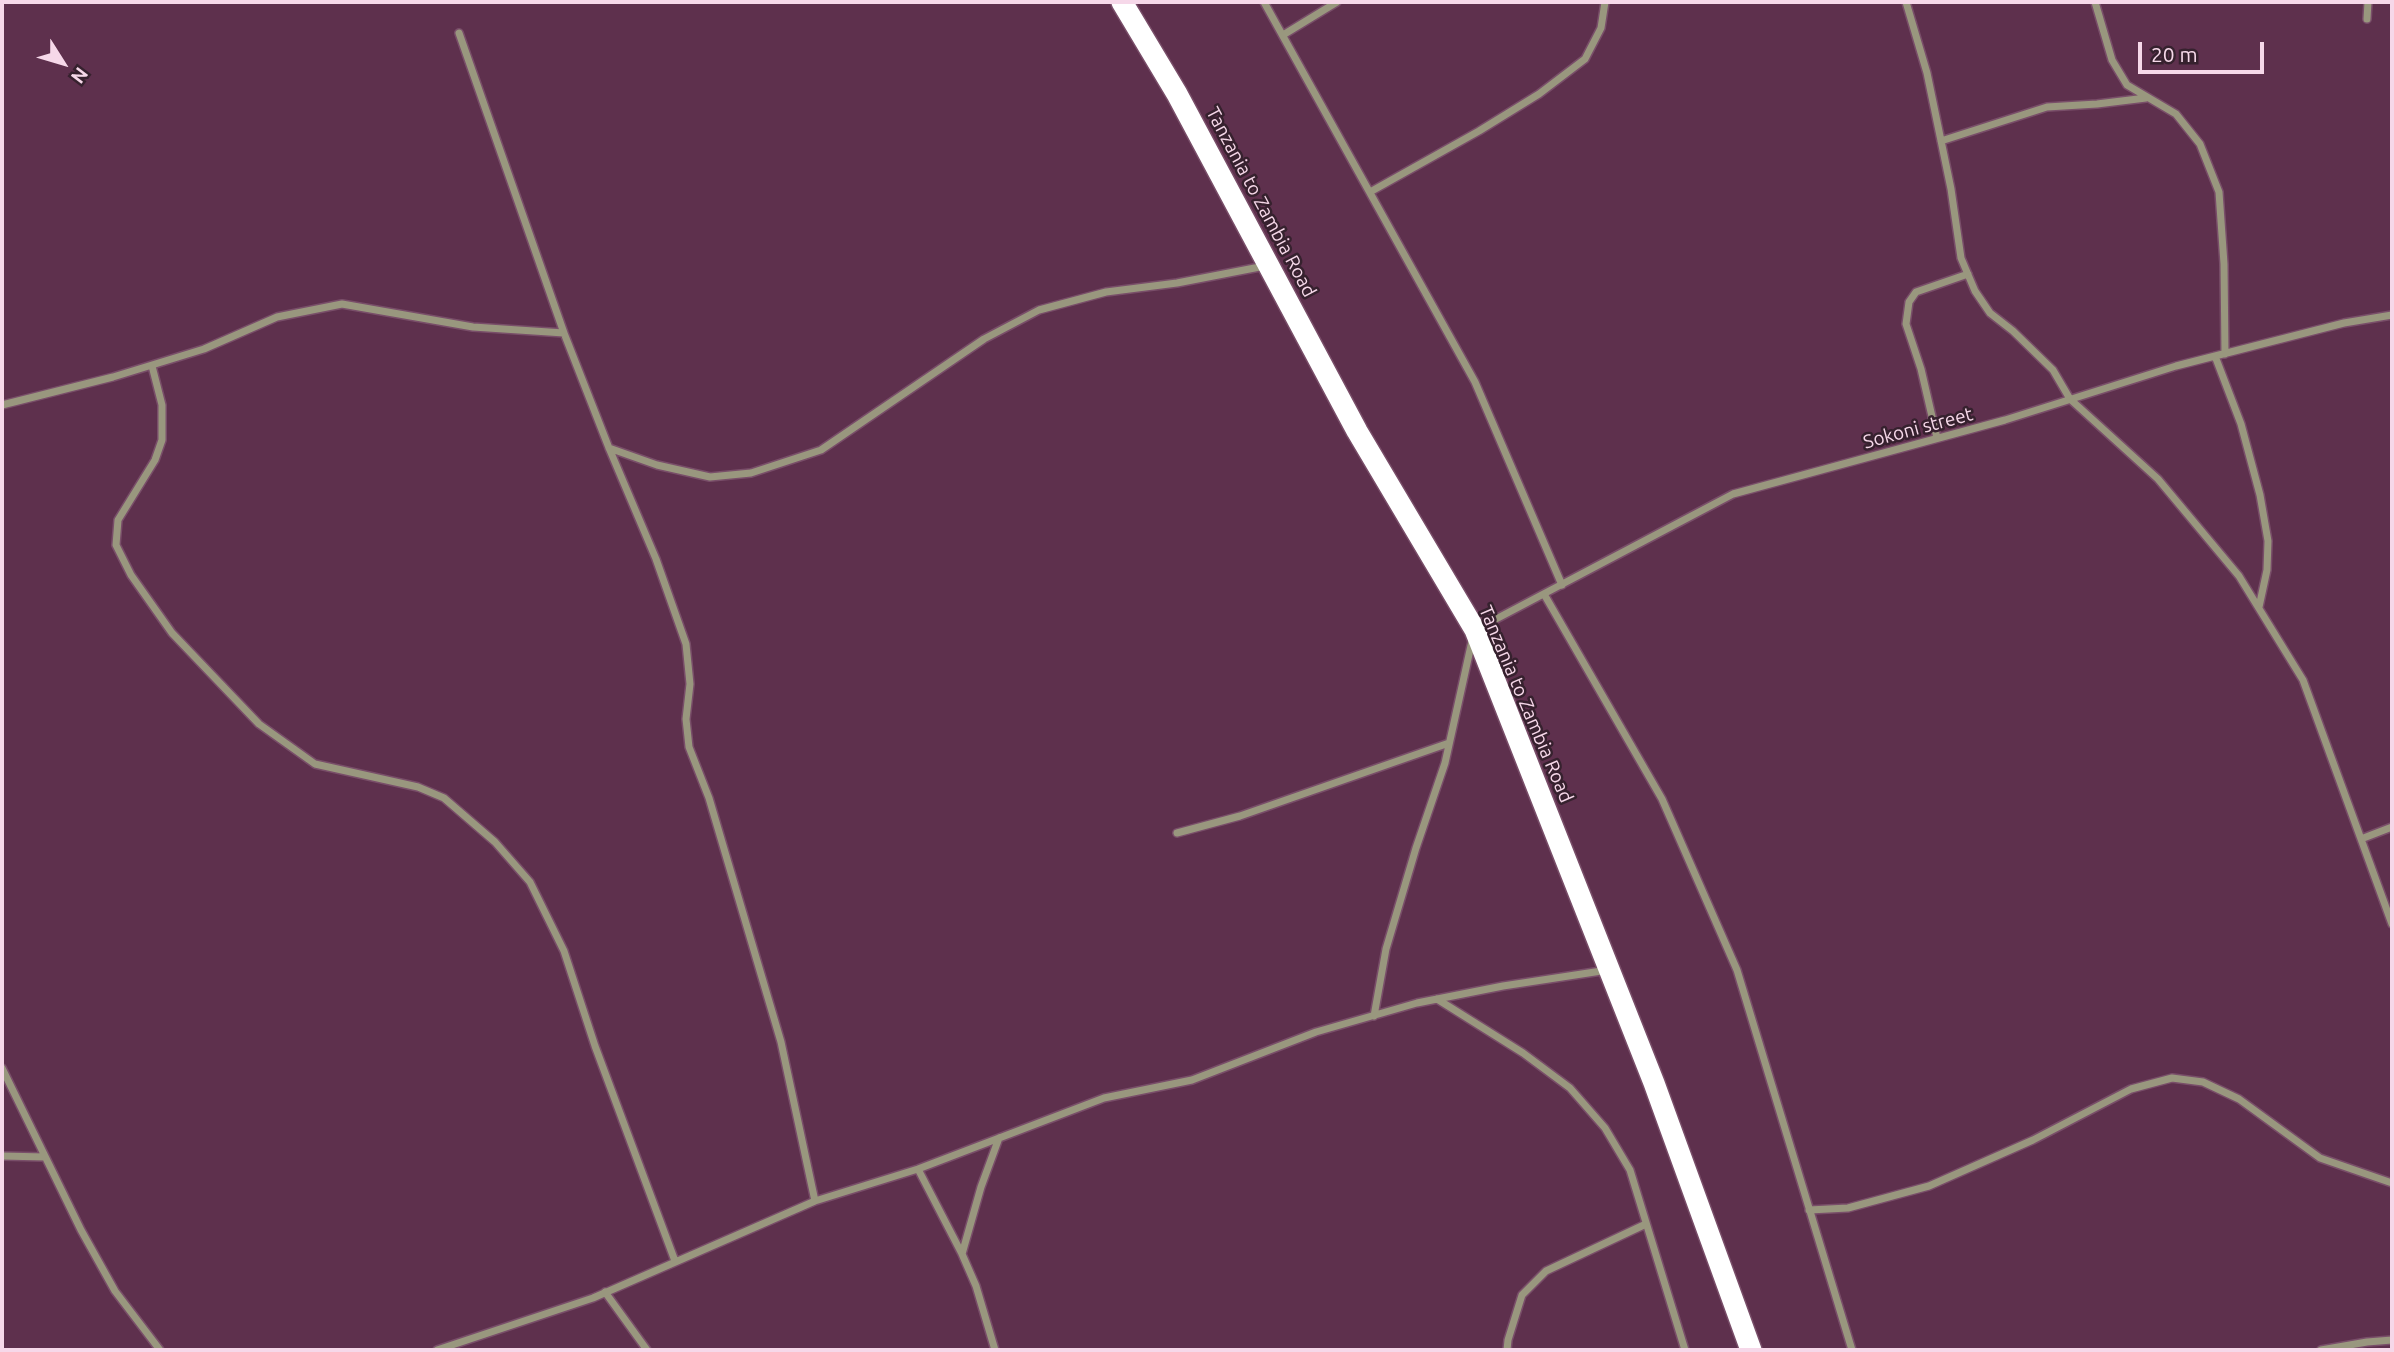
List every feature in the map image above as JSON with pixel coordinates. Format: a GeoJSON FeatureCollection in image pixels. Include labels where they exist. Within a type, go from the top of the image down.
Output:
{"type":"FeatureCollection","features":[{"type":"Feature","properties":{"kind":"highway","name":"Tanzania to Zambia Road"},"geometry":{"type":"LineString","coordinates":[[1122,2],[1177,94],[1357,431],[1475,630],[1654,1083],[1751,1350]]}},
{"type":"Feature","properties":{"kind":"street"},"geometry":{"type":"LineString","coordinates":[[1264,2],[1475,382],[1562,585]]}},
{"type":"Feature","properties":{"kind":"street"},"geometry":{"type":"LineString","coordinates":[[1283,36],[1337,2]]}},
{"type":"Feature","properties":{"kind":"street"},"geometry":{"type":"LineString","coordinates":[[1370,192],[1539,94],[1585,59],[1601,28],[1605,2]]}},
{"type":"Feature","properties":{"kind":"street"},"geometry":{"type":"LineString","coordinates":[[1906,2],[1927,73],[1951,189],[1961,258],[1975,291],[1990,313],[2053,370],[2070,400],[2158,479],[2239,576],[2303,680],[2392,924]]}},
{"type":"Feature","properties":{"kind":"street"},"geometry":{"type":"LineString","coordinates":[[2095,2],[2112,60],[2127,85],[2176,114],[2200,144],[2219,192],[2224,264],[2225,354]]}},
{"type":"Feature","properties":{"kind":"street"},"geometry":{"type":"LineString","coordinates":[[2367,19],[2368,2]]}},
{"type":"Feature","properties":{"kind":"street"},"geometry":{"type":"LineString","coordinates":[[459,33],[564,333],[656,559],[686,644],[690,684],[686,719],[689,747],[709,798],[782,1042],[815,1201]]}},
{"type":"Feature","properties":{"kind":"street"},"geometry":{"type":"LineString","coordinates":[[1941,141],[2047,107],[2147,98]]}},
{"type":"Feature","properties":{"kind":"street"},"geometry":{"type":"LineString","coordinates":[[609,448],[657,466],[710,477],[751,473],[821,450],[984,339],[1039,310],[1106,292],[1177,283],[1269,266]]}},
{"type":"Feature","properties":{"kind":"street"},"geometry":{"type":"LineString","coordinates":[[1937,438],[1921,369],[1906,324],[1909,302],[1916,292],[1968,274]]}},
{"type":"Feature","properties":{"kind":"street"},"geometry":{"type":"LineString","coordinates":[[2,405],[152,366],[204,349],[277,317],[342,304],[472,327],[564,333]]}},
{"type":"Feature","properties":{"kind":"street","name":"Sokoni street"},"geometry":{"type":"LineString","coordinates":[[1475,630],[1733,494],[2005,421],[2176,366],[2344,323],[2392,315]]}},
{"type":"Feature","properties":{"kind":"street"},"geometry":{"type":"LineString","coordinates":[[2215,356],[2241,424],[2260,495],[2268,541],[2267,570],[2259,607]]}},
{"type":"Feature","properties":{"kind":"street"},"geometry":{"type":"LineString","coordinates":[[152,366],[162,405],[162,440],[155,460],[118,520],[116,545],[131,575],[172,633],[259,724],[315,764],[418,787],[444,798],[495,842],[530,882],[564,951],[594,1046],[675,1261]]}},
{"type":"Feature","properties":{"kind":"street"},"geometry":{"type":"LineString","coordinates":[[1544,594],[1662,799],[1737,970],[1852,1350]]}},
{"type":"Feature","properties":{"kind":"street"},"geometry":{"type":"LineString","coordinates":[[1374,1016],[1386,949],[1449,743],[1475,630]]}},
{"type":"Feature","properties":{"kind":"street"},"geometry":{"type":"LineString","coordinates":[[1177,832],[1240,816],[1449,743]]}},
{"type":"Feature","properties":{"kind":"street"},"geometry":{"type":"LineString","coordinates":[[2361,839],[2392,827]]}},
{"type":"Feature","properties":{"kind":"street"},"geometry":{"type":"LineString","coordinates":[[438,1350],[605,1292],[815,1201],[918,1169],[1104,1098],[1192,1080],[1317,1032],[1437,999],[1609,970]]}},
{"type":"Feature","properties":{"kind":"street"},"geometry":{"type":"LineString","coordinates":[[1437,999],[1523,1053],[1570,1088],[1605,1128],[1630,1170],[1685,1350]]}},
{"type":"Feature","properties":{"kind":"street"},"geometry":{"type":"LineString","coordinates":[[2,1068],[44,1157],[115,1291],[160,1350]]}},
{"type":"Feature","properties":{"kind":"street"},"geometry":{"type":"LineString","coordinates":[[1809,1210],[1848,1208],[1929,1186],[2033,1140],[2131,1089],[2172,1078],[2203,1082],[2239,1099],[2320,1158],[2392,1183]]}},
{"type":"Feature","properties":{"kind":"street"},"geometry":{"type":"LineString","coordinates":[[962,1254],[981,1187],[999,1139]]}},
{"type":"Feature","properties":{"kind":"street"},"geometry":{"type":"LineString","coordinates":[[2,1156],[44,1157]]}},
{"type":"Feature","properties":{"kind":"street"},"geometry":{"type":"LineString","coordinates":[[918,1169],[976,1286],[995,1350]]}},
{"type":"Feature","properties":{"kind":"street"},"geometry":{"type":"LineString","coordinates":[[1507,1350],[1522,1295],[1546,1271],[1646,1224]]}},
{"type":"Feature","properties":{"kind":"street"},"geometry":{"type":"LineString","coordinates":[[605,1292],[648,1350]]}},
{"type":"Feature","properties":{"kind":"street"},"geometry":{"type":"LineString","coordinates":[[2321,1350],[2392,1340]]}}]}
